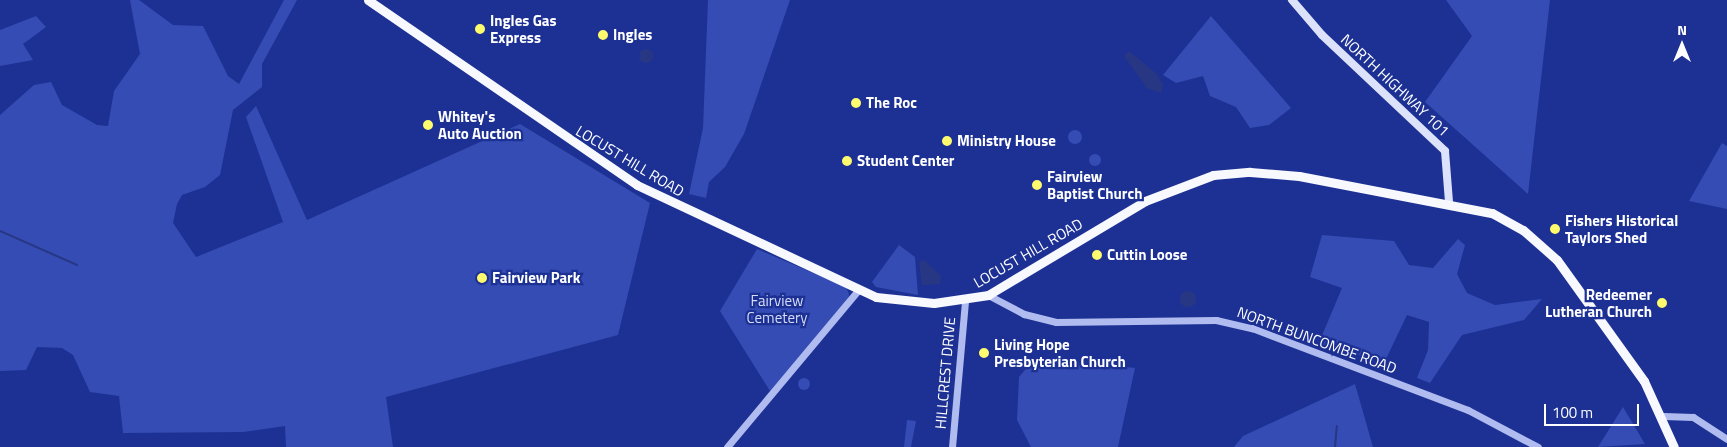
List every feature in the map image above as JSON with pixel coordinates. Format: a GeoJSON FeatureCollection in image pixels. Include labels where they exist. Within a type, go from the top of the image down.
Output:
{"type":"FeatureCollection","features":[{"type":"Feature","properties":{"kind":"main road","name":"LOCUST HILL ROAD"},"geometry":{"type":"LineString","coordinates":[[368,0],[637,185],[859,289],[902,301],[965,302],[988,296],[1145,201],[1213,175],[1250,172],[1299,176],[1449,202],[1492,214],[1523,230],[1565,271],[1644,381],[1664,416]]}},
{"type":"Feature","properties":{"kind":"main road","name":"NORTH HIGHWAY 101"},"geometry":{"type":"LineString","coordinates":[[1292,0],[1322,35],[1445,151],[1449,202]]}},
{"type":"Feature","properties":{"kind":"main road"},"geometry":{"type":"LineString","coordinates":[[1664,416],[1674,447]]}},
{"type":"Feature","properties":{"kind":"street"},"geometry":{"type":"LineString","coordinates":[[727,447],[859,289]]}},
{"type":"Feature","properties":{"kind":"street","name":"NORTH BUNCOMBE ROAD"},"geometry":{"type":"LineString","coordinates":[[988,296],[1024,314],[1056,322],[1216,320],[1252,328],[1468,410],[1538,447]]}},
{"type":"Feature","properties":{"kind":"street","name":"HILLCREST DRIVE"},"geometry":{"type":"LineString","coordinates":[[952,447],[965,302]]}},
{"type":"Feature","properties":{"kind":"street"},"geometry":{"type":"LineString","coordinates":[[1664,416],[1693,417],[1727,439]]}},
{"type":"Feature","properties":{"kind":"green space"},"geometry":{"type":"Polygon","coordinates":[[[130,0],[139,0],[173,25],[203,26],[228,76],[239,84],[284,0],[297,0],[262,64],[262,87],[233,110],[220,175],[205,187],[182,195],[177,204],[173,223],[196,257],[283,222],[246,117],[256,106],[307,220],[520,124],[650,203],[618,335],[386,397],[393,447],[286,447],[285,426],[243,432],[123,433],[119,396],[90,392],[73,355],[62,348],[37,347],[26,370],[0,371],[0,115],[34,85],[51,82],[62,105],[97,125],[108,126],[114,91],[140,54],[130,0]]]}},
{"type":"Feature","properties":{"kind":"green space"},"geometry":{"type":"Polygon","coordinates":[[[708,0],[790,0],[744,134],[725,167],[709,182],[706,198],[689,194],[703,128],[708,0]]]}},
{"type":"Feature","properties":{"kind":"green space"},"geometry":{"type":"Polygon","coordinates":[[[1446,0],[1550,0],[1528,194],[1425,102],[1472,36],[1446,0]]]}},
{"type":"Feature","properties":{"kind":"green space"},"geometry":{"type":"Polygon","coordinates":[[[36,16],[46,27],[23,44],[33,60],[0,66],[0,30],[36,16]]]}},
{"type":"Feature","properties":{"kind":"green space"},"geometry":{"type":"Polygon","coordinates":[[[1211,16],[1291,108],[1269,125],[1250,128],[1236,107],[1210,96],[1203,76],[1176,83],[1163,75],[1211,16]]]}},
{"type":"Feature","properties":{"kind":"green space"},"geometry":{"type":"Polygon","coordinates":[[[1072,130],[1078,130],[1082,137],[1078,144],[1072,144],[1068,140],[1068,134],[1072,130]]]}},
{"type":"Feature","properties":{"kind":"green space"},"geometry":{"type":"Polygon","coordinates":[[[1722,143],[1727,146],[1727,209],[1689,201],[1722,143]]]}},
{"type":"Feature","properties":{"kind":"green space"},"geometry":{"type":"Polygon","coordinates":[[[1093,154],[1097,154],[1101,160],[1097,166],[1093,166],[1089,162],[1089,158],[1093,154]]]}},
{"type":"Feature","properties":{"kind":"green space"},"geometry":{"type":"Polygon","coordinates":[[[1322,235],[1394,241],[1409,265],[1433,268],[1458,239],[1465,245],[1457,274],[1467,293],[1495,305],[1542,299],[1524,320],[1462,335],[1430,383],[1417,378],[1428,350],[1429,322],[1407,315],[1385,361],[1318,345],[1342,288],[1310,277],[1322,235]]]}},
{"type":"Feature","properties":{"kind":"green space"},"geometry":{"type":"Polygon","coordinates":[[[899,245],[915,257],[918,295],[876,287],[872,282],[899,245]]]}},
{"type":"Feature","properties":{"kind":"green space","name":"Fairview Cemetery"},"geometry":{"type":"Polygon","coordinates":[[[757,249],[846,287],[849,294],[848,302],[770,391],[720,311],[757,249]]]}},
{"type":"Feature","properties":{"kind":"green space"},"geometry":{"type":"Polygon","coordinates":[[[1036,357],[1135,368],[1118,447],[1031,447],[1017,420],[1019,377],[1036,357]]]}},
{"type":"Feature","properties":{"kind":"green space"},"geometry":{"type":"Polygon","coordinates":[[[804,378],[810,384],[804,390],[798,384],[804,378]]]}},
{"type":"Feature","properties":{"kind":"green space"},"geometry":{"type":"Polygon","coordinates":[[[1355,384],[1373,447],[1234,447],[1243,436],[1355,384]]]}},
{"type":"Feature","properties":{"kind":"green space"},"geometry":{"type":"Polygon","coordinates":[[[1623,407],[1645,444],[1598,447],[1623,407]]]}},
{"type":"Feature","properties":{"kind":"green space"},"geometry":{"type":"Polygon","coordinates":[[[907,420],[916,421],[911,447],[904,447],[907,420]]]}},
{"type":"Feature","properties":{"kind":"shaded area"},"geometry":{"type":"Polygon","coordinates":[[[643,49],[649,49],[653,56],[649,63],[643,63],[639,59],[639,53],[643,49]]]}},
{"type":"Feature","properties":{"kind":"shaded area"},"geometry":{"type":"Polygon","coordinates":[[[1129,51],[1157,74],[1163,85],[1161,93],[1147,88],[1124,56],[1129,51]]]}},
{"type":"Feature","properties":{"kind":"shaded area"},"geometry":{"type":"Polygon","coordinates":[[[924,260],[941,276],[940,284],[922,285],[919,262],[924,260]]]}},
{"type":"Feature","properties":{"kind":"shaded area"},"geometry":{"type":"Polygon","coordinates":[[[1188,291],[1194,293],[1196,299],[1194,305],[1188,307],[1182,305],[1180,299],[1182,293],[1188,291]]]}},
{"type":"Feature","properties":{"kind":"waterway"},"geometry":{"type":"LineString","coordinates":[[0,231],[77,265]]}},
{"type":"Feature","properties":{"kind":"waterway"},"geometry":{"type":"LineString","coordinates":[[1335,447],[1337,426]]}},
{"type":"Feature","properties":{"kind":"place","name":"Ingles Gas Express"},"geometry":{"type":"Point","coordinates":[480,29]}},
{"type":"Feature","properties":{"kind":"place","name":"Ingles"},"geometry":{"type":"Point","coordinates":[603,35]}},
{"type":"Feature","properties":{"kind":"place","name":"The Roc"},"geometry":{"type":"Point","coordinates":[856,103]}},
{"type":"Feature","properties":{"kind":"place","name":"Whitey's Auto Auction"},"geometry":{"type":"Point","coordinates":[428,125]}},
{"type":"Feature","properties":{"kind":"place","name":"Ministry House"},"geometry":{"type":"Point","coordinates":[947,141]}},
{"type":"Feature","properties":{"kind":"place","name":"Student Center"},"geometry":{"type":"Point","coordinates":[847,161]}},
{"type":"Feature","properties":{"kind":"place","name":"Fairview Baptist Church"},"geometry":{"type":"Point","coordinates":[1037,185]}},
{"type":"Feature","properties":{"kind":"place","name":"Fishers Historical Taylors Shed"},"geometry":{"type":"Point","coordinates":[1555,229]}},
{"type":"Feature","properties":{"kind":"place","name":"Cuttin Loose"},"geometry":{"type":"Point","coordinates":[1097,255]}},
{"type":"Feature","properties":{"kind":"place","name":"Fairview Park"},"geometry":{"type":"Point","coordinates":[482,278]}},
{"type":"Feature","properties":{"kind":"place","name":"Redeemer Lutheran Church"},"geometry":{"type":"Point","coordinates":[1662,303]}},
{"type":"Feature","properties":{"kind":"place","name":"Living Hope Presbyterian Church"},"geometry":{"type":"Point","coordinates":[984,353]}}]}
